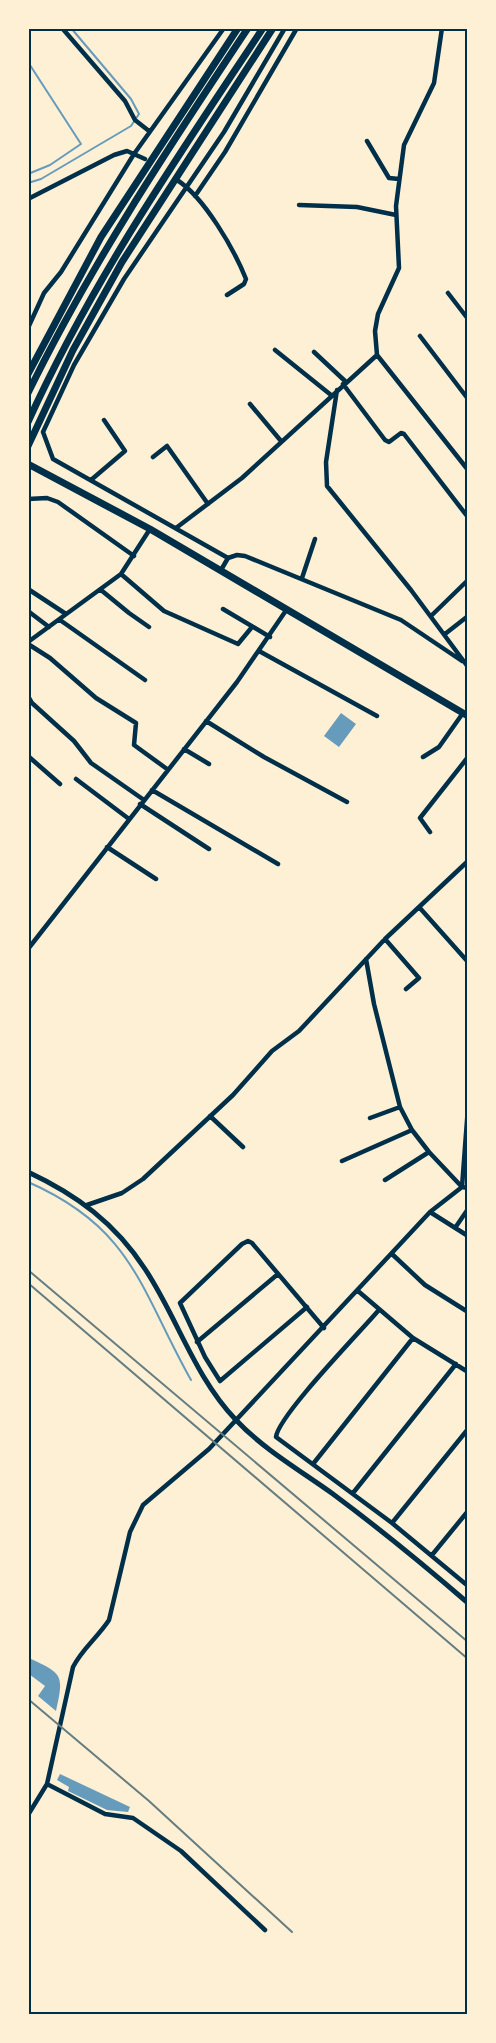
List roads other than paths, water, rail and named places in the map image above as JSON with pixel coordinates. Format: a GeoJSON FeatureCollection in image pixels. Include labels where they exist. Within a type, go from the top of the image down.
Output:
{"type":"FeatureCollection","features":[{"type":"Feature","properties":{"kind":"main road"},"geometry":{"type":"LineString","coordinates":[[28,374],[101,237],[238,28]]}},
{"type":"Feature","properties":{"kind":"main road"},"geometry":{"type":"LineString","coordinates":[[28,393],[80,291],[121,221],[248,28]]}},
{"type":"Feature","properties":{"kind":"main road"},"geometry":{"type":"LineString","coordinates":[[28,422],[54,365],[127,234],[263,28]]}},
{"type":"Feature","properties":{"kind":"main road"},"geometry":{"type":"LineString","coordinates":[[28,446],[73,350],[122,262],[273,28]]}},
{"type":"Feature","properties":{"kind":"main road"},"geometry":{"type":"LineString","coordinates":[[28,464],[150,529],[465,714]]}},
{"type":"Feature","properties":{"kind":"street"},"geometry":{"type":"LineString","coordinates":[[62,28],[125,101],[135,120],[149,131]]}},
{"type":"Feature","properties":{"kind":"street"},"geometry":{"type":"LineString","coordinates":[[28,328],[44,293],[61,272],[134,153],[224,28]]}},
{"type":"Feature","properties":{"kind":"street"},"geometry":{"type":"LineString","coordinates":[[228,558],[53,459],[43,432],[74,365],[124,279],[187,186],[285,28]]}},
{"type":"Feature","properties":{"kind":"street"},"geometry":{"type":"LineString","coordinates":[[195,196],[297,28]]}},
{"type":"Feature","properties":{"kind":"street"},"geometry":{"type":"LineString","coordinates":[[442,28],[434,83],[404,145],[396,215],[399,268],[378,314],[375,331],[377,355],[468,470]]}},
{"type":"Feature","properties":{"kind":"street"},"geometry":{"type":"LineString","coordinates":[[253,83],[262,89]]}},
{"type":"Feature","properties":{"kind":"street"},"geometry":{"type":"LineString","coordinates":[[367,141],[389,178],[399,179]]}},
{"type":"Feature","properties":{"kind":"street"},"geometry":{"type":"LineString","coordinates":[[28,199],[127,150],[145,159]]}},
{"type":"Feature","properties":{"kind":"street"},"geometry":{"type":"LineString","coordinates":[[177,180],[187,186],[195,196],[238,259],[246,279],[244,284],[227,295]]}},
{"type":"Feature","properties":{"kind":"street"},"geometry":{"type":"LineString","coordinates":[[299,206],[357,207],[396,215]]}},
{"type":"Feature","properties":{"kind":"street"},"geometry":{"type":"LineString","coordinates":[[448,293],[468,318]]}},
{"type":"Feature","properties":{"kind":"street"},"geometry":{"type":"LineString","coordinates":[[420,336],[468,399]]}},
{"type":"Feature","properties":{"kind":"street"},"geometry":{"type":"LineString","coordinates":[[275,350],[331,395]]}},
{"type":"Feature","properties":{"kind":"street"},"geometry":{"type":"LineString","coordinates":[[314,352],[344,383],[385,440],[389,442],[401,433],[404,434],[467,516]]}},
{"type":"Feature","properties":{"kind":"street"},"geometry":{"type":"LineString","coordinates":[[176,528],[242,478],[377,355]]}},
{"type":"Feature","properties":{"kind":"street"},"geometry":{"type":"LineString","coordinates":[[337,390],[326,462],[327,486],[445,634],[467,666]]}},
{"type":"Feature","properties":{"kind":"street"},"geometry":{"type":"LineString","coordinates":[[250,404],[281,441]]}},
{"type":"Feature","properties":{"kind":"street"},"geometry":{"type":"LineString","coordinates":[[91,480],[125,451],[104,420]]}},
{"type":"Feature","properties":{"kind":"street"},"geometry":{"type":"LineString","coordinates":[[153,457],[167,446],[208,504]]}},
{"type":"Feature","properties":{"kind":"street"},"geometry":{"type":"LineString","coordinates":[[28,499],[37,497],[58,502],[134,556]]}},
{"type":"Feature","properties":{"kind":"street"},"geometry":{"type":"LineString","coordinates":[[150,529],[121,574],[28,643],[50,658],[96,698],[132,721],[136,728],[134,745],[167,769]]}},
{"type":"Feature","properties":{"kind":"street"},"geometry":{"type":"LineString","coordinates":[[302,578],[315,539]]}},
{"type":"Feature","properties":{"kind":"street"},"geometry":{"type":"LineString","coordinates":[[221,570],[228,558],[237,555],[302,578],[401,620],[467,666]]}},
{"type":"Feature","properties":{"kind":"street"},"geometry":{"type":"LineString","coordinates":[[121,574],[164,611],[209,630],[230,642],[238,644],[252,627]]}},
{"type":"Feature","properties":{"kind":"street"},"geometry":{"type":"LineString","coordinates":[[430,616],[468,580]]}},
{"type":"Feature","properties":{"kind":"street"},"geometry":{"type":"LineString","coordinates":[[28,589],[66,614]]}},
{"type":"Feature","properties":{"kind":"street"},"geometry":{"type":"LineString","coordinates":[[101,590],[150,627]]}},
{"type":"Feature","properties":{"kind":"street"},"geometry":{"type":"LineString","coordinates":[[223,609],[270,637]]}},
{"type":"Feature","properties":{"kind":"street"},"geometry":{"type":"LineString","coordinates":[[28,948],[206,721],[270,637],[287,609]]}},
{"type":"Feature","properties":{"kind":"street"},"geometry":{"type":"LineString","coordinates":[[28,611],[49,627]]}},
{"type":"Feature","properties":{"kind":"street"},"geometry":{"type":"LineString","coordinates":[[445,634],[468,616]]}},
{"type":"Feature","properties":{"kind":"street"},"geometry":{"type":"LineString","coordinates":[[60,620],[145,680]]}},
{"type":"Feature","properties":{"kind":"street"},"geometry":{"type":"LineString","coordinates":[[259,651],[377,716]]}},
{"type":"Feature","properties":{"kind":"street"},"geometry":{"type":"LineString","coordinates":[[28,696],[32,703],[74,741],[91,763],[209,849]]}},
{"type":"Feature","properties":{"kind":"street"},"geometry":{"type":"LineString","coordinates":[[423,757],[439,747],[465,714]]}},
{"type":"Feature","properties":{"kind":"street"},"geometry":{"type":"LineString","coordinates":[[206,721],[264,757],[347,802]]}},
{"type":"Feature","properties":{"kind":"street"},"geometry":{"type":"LineString","coordinates":[[184,749],[209,764]]}},
{"type":"Feature","properties":{"kind":"street"},"geometry":{"type":"LineString","coordinates":[[28,756],[60,784]]}},
{"type":"Feature","properties":{"kind":"street"},"geometry":{"type":"LineString","coordinates":[[430,832],[420,818],[468,758]]}},
{"type":"Feature","properties":{"kind":"street"},"geometry":{"type":"LineString","coordinates":[[76,779],[129,819]]}},
{"type":"Feature","properties":{"kind":"street"},"geometry":{"type":"LineString","coordinates":[[152,790],[278,864]]}},
{"type":"Feature","properties":{"kind":"street"},"geometry":{"type":"LineString","coordinates":[[107,847],[156,879]]}},
{"type":"Feature","properties":{"kind":"street"},"geometry":{"type":"LineString","coordinates":[[87,1205],[122,1193],[136,1184],[210,1116],[272,1051],[299,1030],[385,939],[468,861]]}},
{"type":"Feature","properties":{"kind":"street"},"geometry":{"type":"LineString","coordinates":[[419,907],[468,962]]}},
{"type":"Feature","properties":{"kind":"street"},"geometry":{"type":"LineString","coordinates":[[385,939],[419,978],[406,989]]}},
{"type":"Feature","properties":{"kind":"street"},"geometry":{"type":"LineString","coordinates":[[366,959],[374,1004],[400,1107],[412,1130],[429,1152],[465,1188]]}},
{"type":"Feature","properties":{"kind":"street"},"geometry":{"type":"LineString","coordinates":[[370,1119],[400,1107]]}},
{"type":"Feature","properties":{"kind":"street"},"geometry":{"type":"LineString","coordinates":[[465,1188],[468,1107]]}},
{"type":"Feature","properties":{"kind":"street"},"geometry":{"type":"LineString","coordinates":[[210,1116],[243,1147]]}},
{"type":"Feature","properties":{"kind":"street"},"geometry":{"type":"LineString","coordinates":[[342,1161],[412,1130]]}},
{"type":"Feature","properties":{"kind":"street"},"geometry":{"type":"LineString","coordinates":[[385,1180],[429,1152]]}},
{"type":"Feature","properties":{"kind":"street"},"geometry":{"type":"LineString","coordinates":[[28,1172],[64,1189],[87,1205],[130,1248],[146,1271],[201,1375],[236,1420],[376,1526],[468,1603]]}},
{"type":"Feature","properties":{"kind":"street"},"geometry":{"type":"LineString","coordinates":[[28,1815],[47,1784],[73,1667],[78,1656],[109,1620],[135,1518],[143,1505],[193,1465],[324,1328],[430,1212],[465,1188]]}},
{"type":"Feature","properties":{"kind":"street"},"geometry":{"type":"LineString","coordinates":[[455,1228],[468,1209]]}},
{"type":"Feature","properties":{"kind":"street"},"geometry":{"type":"LineString","coordinates":[[430,1212],[468,1236]]}},
{"type":"Feature","properties":{"kind":"street"},"geometry":{"type":"LineString","coordinates":[[307,1307],[220,1381],[197,1342],[180,1304],[242,1244],[248,1241],[252,1243],[307,1307],[324,1328]]}},
{"type":"Feature","properties":{"kind":"street"},"geometry":{"type":"LineString","coordinates":[[392,1254],[425,1285],[468,1312]]}},
{"type":"Feature","properties":{"kind":"street"},"geometry":{"type":"LineString","coordinates":[[197,1342],[278,1274]]}},
{"type":"Feature","properties":{"kind":"street"},"geometry":{"type":"LineString","coordinates":[[358,1291],[378,1311],[413,1338],[468,1372]]}},
{"type":"Feature","properties":{"kind":"street"},"geometry":{"type":"LineString","coordinates":[[378,1311],[277,1431],[276,1437],[353,1492],[468,1586]]}},
{"type":"Feature","properties":{"kind":"street"},"geometry":{"type":"LineString","coordinates":[[313,1464],[413,1338]]}},
{"type":"Feature","properties":{"kind":"street"},"geometry":{"type":"LineString","coordinates":[[353,1492],[456,1364]]}},
{"type":"Feature","properties":{"kind":"street"},"geometry":{"type":"LineString","coordinates":[[392,1523],[468,1429]]}},
{"type":"Feature","properties":{"kind":"street"},"geometry":{"type":"LineString","coordinates":[[432,1555],[468,1511]]}},
{"type":"Feature","properties":{"kind":"street"},"geometry":{"type":"LineString","coordinates":[[47,1784],[105,1814],[133,1818],[181,1851],[265,1930]]}},
{"type":"Feature","properties":{"kind":"water"},"geometry":{"type":"Polygon","coordinates":[[[341,713],[356,724],[339,747],[324,736],[341,713]]]}},
{"type":"Feature","properties":{"kind":"water"},"geometry":{"type":"Polygon","coordinates":[[[29,1658],[49,1668],[58,1677],[60,1689],[56,1711],[38,1696],[45,1686],[29,1674],[29,1658]]]}},
{"type":"Feature","properties":{"kind":"water"},"geometry":{"type":"Polygon","coordinates":[[[60,1774],[130,1807],[128,1812],[107,1810],[68,1791],[69,1787],[57,1780],[60,1774]]]}},
{"type":"Feature","properties":{"kind":"waterway"},"geometry":{"type":"LineString","coordinates":[[28,183],[41,179],[131,126],[139,114],[131,99],[71,28]]}},
{"type":"Feature","properties":{"kind":"waterway"},"geometry":{"type":"LineString","coordinates":[[28,62],[81,144],[50,165],[28,174]]}},
{"type":"Feature","properties":{"kind":"waterway"},"geometry":{"type":"LineString","coordinates":[[28,1182],[63,1200],[91,1220],[112,1241],[130,1264],[145,1289],[191,1380]]}},
{"type":"Feature","properties":{"kind":"railway"},"geometry":{"type":"LineString","coordinates":[[28,1270],[468,1642]]}},
{"type":"Feature","properties":{"kind":"railway"},"geometry":{"type":"LineString","coordinates":[[28,1283],[468,1659]]}},
{"type":"Feature","properties":{"kind":"railway"},"geometry":{"type":"LineString","coordinates":[[28,1699],[149,1801],[292,1932]]}}]}
